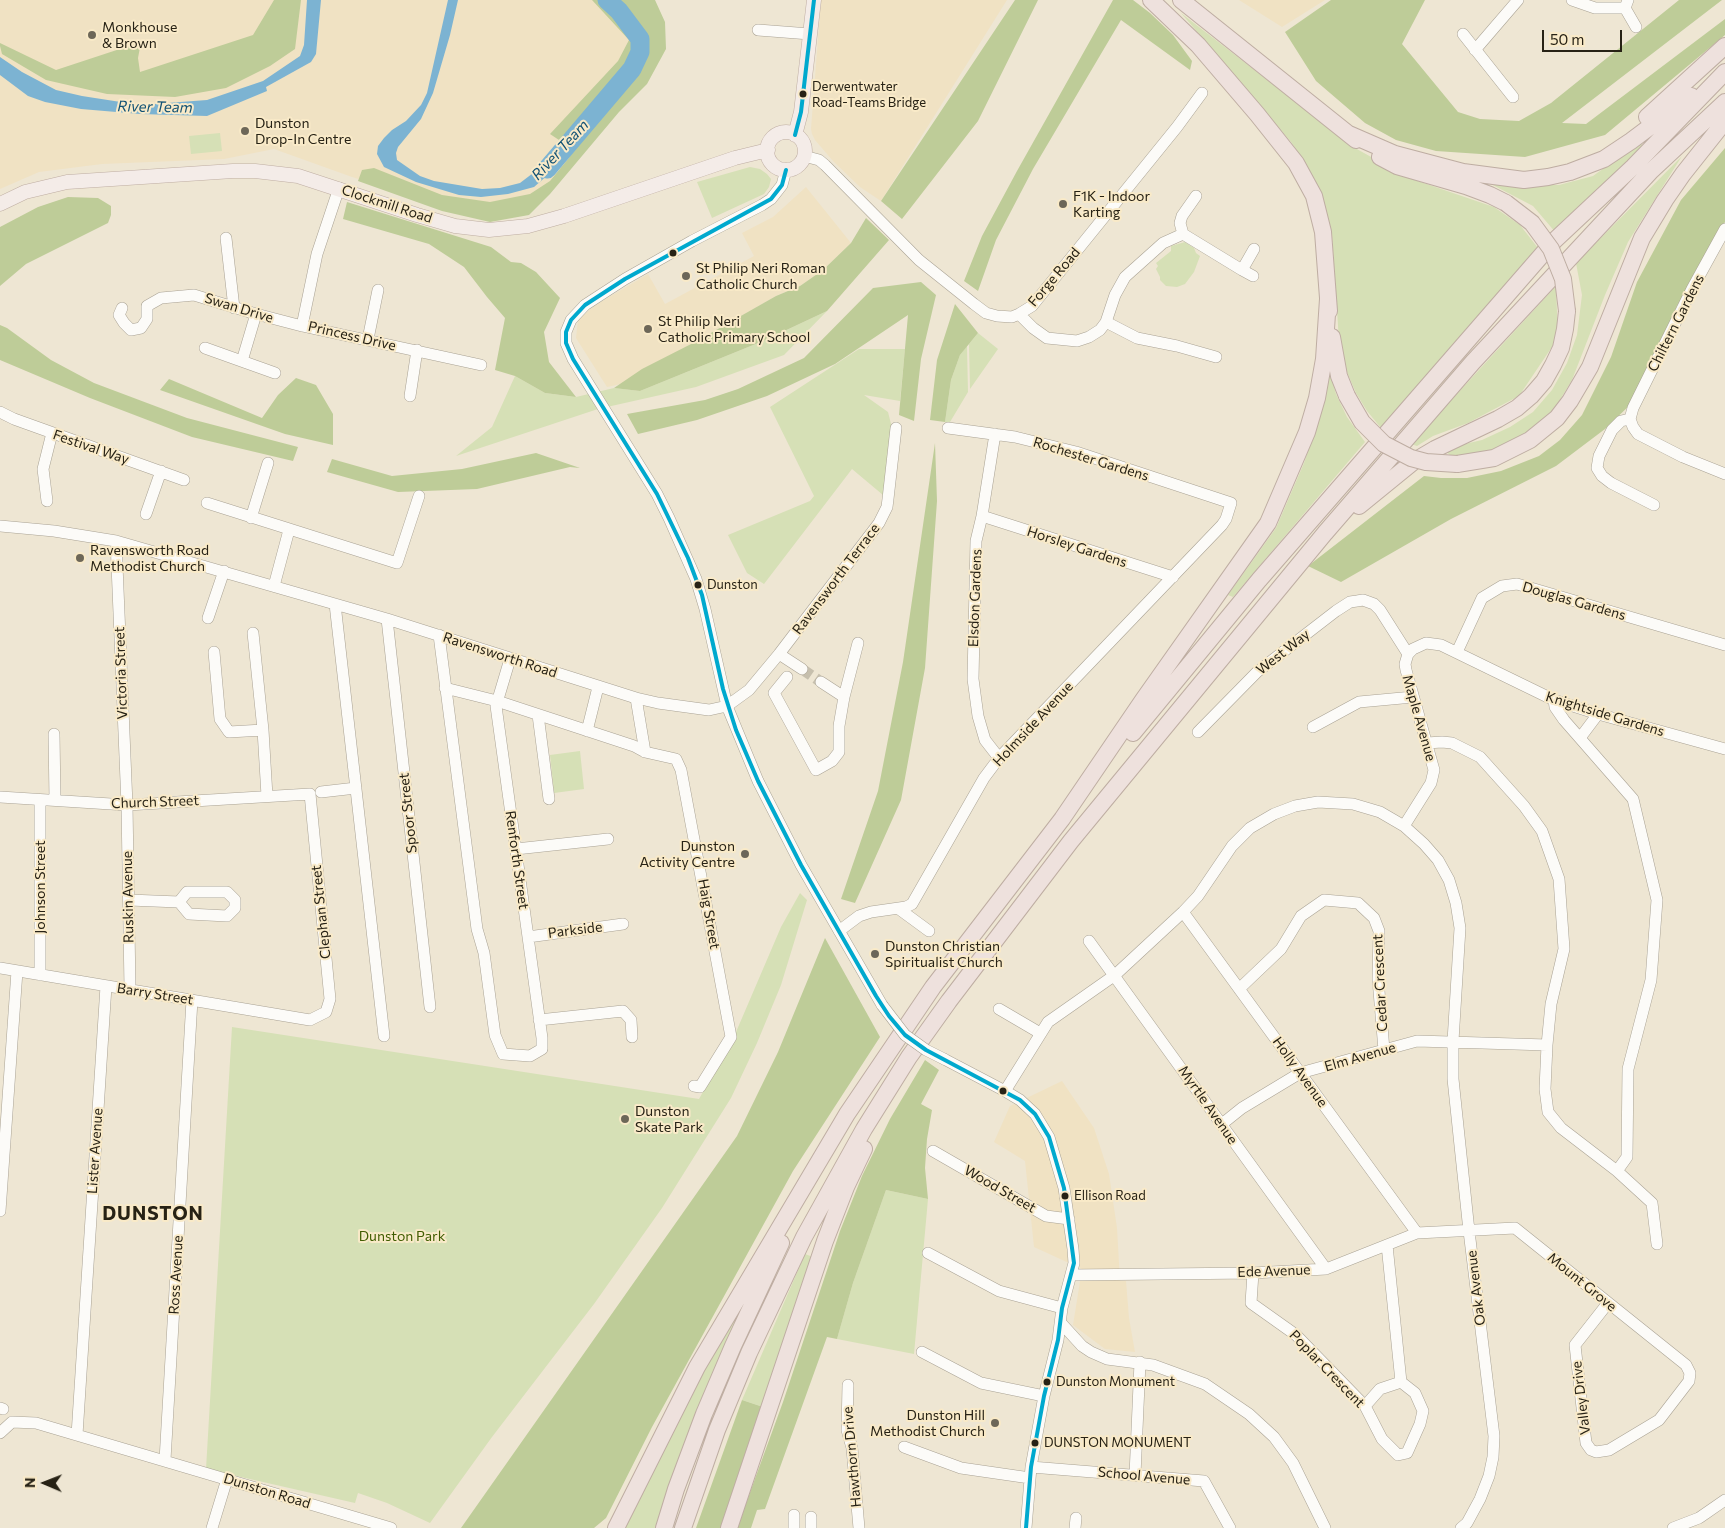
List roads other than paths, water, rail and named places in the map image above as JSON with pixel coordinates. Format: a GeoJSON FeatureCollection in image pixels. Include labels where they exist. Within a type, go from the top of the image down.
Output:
{"type":"FeatureCollection","features":[{"type":"Feature","properties":{"kind":"highway"},"geometry":{"type":"LineString","coordinates":[[1151,0],[1198,45],[1296,163],[1314,196],[1323,232],[1333,347],[1339,376],[1347,396],[1362,422],[1384,444],[1397,452],[1426,462],[1457,464],[1494,458],[1530,440],[1557,418],[1570,401],[1590,367],[1642,238],[1665,200],[1725,121]]}},
{"type":"Feature","properties":{"kind":"highway"},"geometry":{"type":"LineString","coordinates":[[1181,0],[1367,150],[1396,166],[1466,186],[1506,203],[1532,223],[1551,249],[1563,279],[1567,311],[1561,348],[1544,381],[1531,396],[1511,412],[1435,449],[1413,462],[1325,533]]}},
{"type":"Feature","properties":{"kind":"highway"},"geometry":{"type":"LineString","coordinates":[[1604,159],[1725,46]]}},
{"type":"Feature","properties":{"kind":"highway"},"geometry":{"type":"LineString","coordinates":[[1348,134],[1395,154],[1463,172],[1524,180],[1548,177],[1570,172],[1604,159],[1725,71]]}},
{"type":"Feature","properties":{"kind":"highway"},"geometry":{"type":"LineString","coordinates":[[616,1528],[697,1367],[847,1114],[933,986],[1069,809],[1259,580],[1554,241],[1633,167],[1725,71]]}},
{"type":"Feature","properties":{"kind":"highway"},"geometry":{"type":"LineString","coordinates":[[683,1528],[717,1430],[745,1361],[804,1237],[864,1129],[909,1058],[949,1001],[1071,842],[1325,533],[1480,355],[1650,172],[1725,102]]}},
{"type":"Feature","properties":{"kind":"highway"},"geometry":{"type":"LineString","coordinates":[[1706,145],[1725,127]]}},
{"type":"Feature","properties":{"kind":"highway"},"geometry":{"type":"LineString","coordinates":[[1069,809],[1268,523],[1307,432],[1317,398],[1324,359],[1328,300]]}},
{"type":"Feature","properties":{"kind":"highway"},"geometry":{"type":"LineString","coordinates":[[729,1528],[824,1241],[846,1187],[909,1058]]}},
{"type":"Feature","properties":{"kind":"highway"},"geometry":{"type":"LineString","coordinates":[[664,1528],[676,1489],[704,1414],[733,1346],[784,1237],[847,1114]]}},
{"type":"Feature","properties":{"kind":"main road"},"geometry":{"type":"LineString","coordinates":[[795,135],[801,112],[814,0]]}},
{"type":"Feature","properties":{"kind":"main road"},"geometry":{"type":"LineString","coordinates":[[785,132],[795,135],[802,142],[804,156],[795,168],[786,170],[772,164],[769,160],[768,150],[769,144],[775,136],[785,132]]}},
{"type":"Feature","properties":{"kind":"main road","name":"Clockmill Road"},"geometry":{"type":"LineString","coordinates":[[0,204],[25,192],[67,182],[255,171],[298,176],[445,223],[489,230],[528,226],[564,216],[735,158],[768,150]]}},
{"type":"Feature","properties":{"kind":"street"},"geometry":{"type":"LineString","coordinates":[[1475,50],[1518,0]]}},
{"type":"Feature","properties":{"kind":"street"},"geometry":{"type":"LineString","coordinates":[[1572,0],[1595,8],[1627,4],[1636,27]]}},
{"type":"Feature","properties":{"kind":"street"},"geometry":{"type":"LineString","coordinates":[[758,30],[810,34]]}},
{"type":"Feature","properties":{"kind":"street"},"geometry":{"type":"LineString","coordinates":[[1463,34],[1513,97]]}},
{"type":"Feature","properties":{"kind":"street","name":"Forge Road"},"geometry":{"type":"LineString","coordinates":[[804,156],[819,160],[825,165],[919,260],[974,304],[986,313],[1012,317],[1032,306],[1177,127],[1202,93]]}},
{"type":"Feature","properties":{"kind":"street"},"geometry":{"type":"LineString","coordinates":[[786,170],[782,185],[771,199],[667,255],[598,296],[574,315],[568,325],[565,337],[570,354],[657,494],[688,558],[702,595],[727,706],[758,781],[801,865],[882,1005],[905,1035],[926,1050],[1020,1100],[1035,1114],[1049,1137],[1064,1188],[1074,1263],[1062,1308],[1062,1323],[1044,1396],[1030,1473],[1026,1528]]}},
{"type":"Feature","properties":{"kind":"street","name":"Princess Drive"},"geometry":{"type":"LineString","coordinates":[[339,188],[318,254],[302,326],[481,364]]}},
{"type":"Feature","properties":{"kind":"street"},"geometry":{"type":"LineString","coordinates":[[1196,196],[1182,216],[1180,223],[1183,234],[1253,276]]}},
{"type":"Feature","properties":{"kind":"street","name":"Chiltern Gardens"},"geometry":{"type":"LineString","coordinates":[[1630,419],[1633,408],[1692,289],[1725,229]]}},
{"type":"Feature","properties":{"kind":"street"},"geometry":{"type":"LineString","coordinates":[[1020,314],[1047,338],[1077,341],[1088,337],[1100,330],[1106,322],[1115,295],[1125,277],[1163,243],[1183,234]]}},
{"type":"Feature","properties":{"kind":"street"},"geometry":{"type":"LineString","coordinates":[[226,238],[234,308]]}},
{"type":"Feature","properties":{"kind":"street"},"geometry":{"type":"LineString","coordinates":[[1242,270],[1254,249]]}},
{"type":"Feature","properties":{"kind":"street"},"geometry":{"type":"LineString","coordinates":[[368,339],[378,290]]}},
{"type":"Feature","properties":{"kind":"street","name":"Swan Drive"},"geometry":{"type":"LineString","coordinates":[[122,308],[119,315],[131,330],[141,328],[147,319],[147,306],[161,298],[194,295],[302,326]]}},
{"type":"Feature","properties":{"kind":"street"},"geometry":{"type":"LineString","coordinates":[[242,361],[256,314]]}},
{"type":"Feature","properties":{"kind":"street"},"geometry":{"type":"LineString","coordinates":[[1106,322],[1138,338],[1216,357]]}},
{"type":"Feature","properties":{"kind":"street"},"geometry":{"type":"LineString","coordinates":[[205,348],[275,373]]}},
{"type":"Feature","properties":{"kind":"street"},"geometry":{"type":"LineString","coordinates":[[410,396],[417,350]]}},
{"type":"Feature","properties":{"kind":"street","name":"Festival Way"},"geometry":{"type":"LineString","coordinates":[[0,412],[14,420],[184,480]]}},
{"type":"Feature","properties":{"kind":"street"},"geometry":{"type":"LineString","coordinates":[[1654,506],[1611,483],[1602,476],[1597,468],[1599,456],[1616,424],[1630,419],[1638,434],[1682,457],[1725,474]]}},
{"type":"Feature","properties":{"kind":"street","name":"Ravensworth Terrace"},"geometry":{"type":"LineString","coordinates":[[727,706],[749,690],[779,654],[883,515],[888,499],[896,428]]}},
{"type":"Feature","properties":{"kind":"street","name":"Rochester Gardens"},"geometry":{"type":"LineString","coordinates":[[948,428],[1015,437],[1076,452],[1231,503]]}},
{"type":"Feature","properties":{"kind":"street"},"geometry":{"type":"LineString","coordinates":[[48,501],[43,469],[52,433]]}},
{"type":"Feature","properties":{"kind":"street","name":"Elsdon Gardens"},"geometry":{"type":"LineString","coordinates":[[995,434],[982,516],[976,541],[973,679],[978,716],[985,740],[999,758]]}},
{"type":"Feature","properties":{"kind":"street"},"geometry":{"type":"LineString","coordinates":[[251,518],[268,463]]}},
{"type":"Feature","properties":{"kind":"street"},"geometry":{"type":"LineString","coordinates":[[146,514],[161,471]]}},
{"type":"Feature","properties":{"kind":"street"},"geometry":{"type":"LineString","coordinates":[[207,503],[397,564],[419,496]]}},
{"type":"Feature","properties":{"kind":"street","name":"Holmside Avenue"},"geometry":{"type":"LineString","coordinates":[[899,909],[912,904],[984,778],[999,758],[1222,525],[1231,503]]}},
{"type":"Feature","properties":{"kind":"street","name":"Horsley Gardens"},"geometry":{"type":"LineString","coordinates":[[982,516],[1172,577]]}},
{"type":"Feature","properties":{"kind":"street","name":"Ravensworth Road"},"geometry":{"type":"LineString","coordinates":[[0,526],[54,531],[116,541],[387,619],[636,698],[700,710],[727,706]]}},
{"type":"Feature","properties":{"kind":"street"},"geometry":{"type":"LineString","coordinates":[[274,586],[289,530]]}},
{"type":"Feature","properties":{"kind":"street","name":"Victoria Street"},"geometry":{"type":"LineString","coordinates":[[116,541],[127,805]]}},
{"type":"Feature","properties":{"kind":"street"},"geometry":{"type":"LineString","coordinates":[[208,618],[224,571]]}},
{"type":"Feature","properties":{"kind":"street","name":"Douglas Gardens"},"geometry":{"type":"LineString","coordinates":[[1457,652],[1482,598],[1502,586],[1516,584],[1725,645]]}},
{"type":"Feature","properties":{"kind":"street","name":"West Way"},"geometry":{"type":"LineString","coordinates":[[1198,732],[1257,672],[1345,605],[1350,602],[1363,600],[1374,604],[1380,610]]}},
{"type":"Feature","properties":{"kind":"street"},"geometry":{"type":"LineString","coordinates":[[335,604],[384,1036]]}},
{"type":"Feature","properties":{"kind":"street","name":"Maple Avenue"},"geometry":{"type":"LineString","coordinates":[[1380,610],[1408,654],[1405,664],[1434,770],[1431,783],[1404,826]]}},
{"type":"Feature","properties":{"kind":"street","name":"Spoor Street"},"geometry":{"type":"LineString","coordinates":[[387,619],[430,1006]]}},
{"type":"Feature","properties":{"kind":"street"},"geometry":{"type":"LineString","coordinates":[[253,633],[263,730],[267,796]]}},
{"type":"Feature","properties":{"kind":"street"},"geometry":{"type":"LineString","coordinates":[[439,635],[445,688],[497,701],[587,729],[634,746],[645,752]]}},
{"type":"Feature","properties":{"kind":"street"},"geometry":{"type":"LineString","coordinates":[[786,677],[774,693],[816,770],[832,761],[839,752],[839,726],[844,697],[858,643]]}},
{"type":"Feature","properties":{"kind":"street","name":"Knightside Gardens"},"geometry":{"type":"LineString","coordinates":[[1408,654],[1419,646],[1432,643],[1457,652],[1554,700],[1725,749]]}},
{"type":"Feature","properties":{"kind":"street"},"geometry":{"type":"LineString","coordinates":[[214,652],[220,720],[229,732],[263,730]]}},
{"type":"Feature","properties":{"kind":"street"},"geometry":{"type":"LineString","coordinates":[[779,654],[802,669]]}},
{"type":"Feature","properties":{"kind":"street","name":"Renforth Street"},"geometry":{"type":"LineString","coordinates":[[445,688],[477,929],[484,953],[495,1035],[503,1054],[530,1056],[542,1049],[540,1020],[496,706],[510,659]]}},
{"type":"Feature","properties":{"kind":"street"},"geometry":{"type":"LineString","coordinates":[[821,682],[844,697]]}},
{"type":"Feature","properties":{"kind":"street"},"geometry":{"type":"LineString","coordinates":[[587,729],[598,687]]}},
{"type":"Feature","properties":{"kind":"street"},"geometry":{"type":"LineString","coordinates":[[1313,727],[1359,702],[1413,697]]}},
{"type":"Feature","properties":{"kind":"street"},"geometry":{"type":"LineString","coordinates":[[636,698],[645,752]]}},
{"type":"Feature","properties":{"kind":"street"},"geometry":{"type":"LineString","coordinates":[[1554,700],[1555,707],[1633,799],[1657,900],[1651,980],[1628,1069],[1627,1157],[1617,1171]]}},
{"type":"Feature","properties":{"kind":"street"},"geometry":{"type":"LineString","coordinates":[[1580,738],[1598,714]]}},
{"type":"Feature","properties":{"kind":"street"},"geometry":{"type":"LineString","coordinates":[[538,715],[549,799]]}},
{"type":"Feature","properties":{"kind":"street"},"geometry":{"type":"LineString","coordinates":[[54,734],[55,800]]}},
{"type":"Feature","properties":{"kind":"street"},"geometry":{"type":"LineString","coordinates":[[1427,743],[1442,742],[1452,744],[1480,757],[1524,806],[1542,831],[1559,879],[1564,949],[1551,1004],[1545,1089],[1548,1112],[1561,1128],[1617,1171],[1652,1203],[1657,1244]]}},
{"type":"Feature","properties":{"kind":"street","name":"Haig Street"},"geometry":{"type":"LineString","coordinates":[[645,752],[676,759],[681,770],[731,1037],[700,1087],[694,1086]]}},
{"type":"Feature","properties":{"kind":"street","name":"Church Street"},"geometry":{"type":"LineString","coordinates":[[0,797],[127,805],[315,793],[356,788]]}},
{"type":"Feature","properties":{"kind":"street","name":"Clephan Street"},"geometry":{"type":"LineString","coordinates":[[310,1020],[326,1012],[330,999],[315,793]]}},
{"type":"Feature","properties":{"kind":"street","name":"Johnson Street"},"geometry":{"type":"LineString","coordinates":[[40,800],[40,975]]}},
{"type":"Feature","properties":{"kind":"street","name":"Oak Avenue"},"geometry":{"type":"LineString","coordinates":[[1005,1091],[1048,1022],[1115,975],[1183,912],[1198,896],[1232,846],[1250,828],[1274,814],[1295,806],[1318,802],[1353,804],[1380,812],[1404,826],[1424,844],[1438,860],[1448,880],[1456,903],[1460,928],[1453,1041],[1453,1079],[1494,1436],[1494,1457],[1489,1476],[1480,1499],[1467,1523],[1462,1528]]}},
{"type":"Feature","properties":{"kind":"street","name":"Ruskin Avenue"},"geometry":{"type":"LineString","coordinates":[[127,805],[130,989]]}},
{"type":"Feature","properties":{"kind":"street"},"geometry":{"type":"LineString","coordinates":[[516,849],[608,839]]}},
{"type":"Feature","properties":{"kind":"street"},"geometry":{"type":"LineString","coordinates":[[128,900],[179,902]]}},
{"type":"Feature","properties":{"kind":"street","name":"Cedar Crescent"},"geometry":{"type":"LineString","coordinates":[[1239,989],[1281,949],[1300,916],[1324,900],[1358,903],[1374,918],[1378,931],[1378,979],[1384,1050]]}},
{"type":"Feature","properties":{"kind":"street"},"geometry":{"type":"LineString","coordinates":[[838,931],[859,916],[877,911],[899,909],[929,930]]}},
{"type":"Feature","properties":{"kind":"street","name":"Holly Avenue"},"geometry":{"type":"LineString","coordinates":[[1183,912],[1417,1233]]}},
{"type":"Feature","properties":{"kind":"street","name":"Parkside"},"geometry":{"type":"LineString","coordinates":[[528,936],[623,924]]}},
{"type":"Feature","properties":{"kind":"street","name":"Myrtle Avenue"},"geometry":{"type":"LineString","coordinates":[[1089,941],[1326,1269]]}},
{"type":"Feature","properties":{"kind":"street","name":"Barry Street"},"geometry":{"type":"LineString","coordinates":[[0,968],[310,1020]]}},
{"type":"Feature","properties":{"kind":"street"},"geometry":{"type":"LineString","coordinates":[[0,1211],[17,971]]}},
{"type":"Feature","properties":{"kind":"street","name":"Lister Avenue"},"geometry":{"type":"LineString","coordinates":[[77,1435],[106,986]]}},
{"type":"Feature","properties":{"kind":"street","name":"Ross Avenue"},"geometry":{"type":"LineString","coordinates":[[165,1460],[192,1000]]}},
{"type":"Feature","properties":{"kind":"street"},"geometry":{"type":"LineString","coordinates":[[999,1009],[1040,1033]]}},
{"type":"Feature","properties":{"kind":"street"},"geometry":{"type":"LineString","coordinates":[[540,1020],[623,1010],[631,1020],[632,1037]]}},
{"type":"Feature","properties":{"kind":"street","name":"Elm Avenue"},"geometry":{"type":"LineString","coordinates":[[1222,1124],[1242,1108],[1300,1073],[1417,1040],[1547,1045]]}},
{"type":"Feature","properties":{"kind":"street","name":"Wood Street"},"geometry":{"type":"LineString","coordinates":[[933,1151],[1046,1216],[1069,1220]]}},
{"type":"Feature","properties":{"kind":"street","name":"Mount Grove"},"geometry":{"type":"LineString","coordinates":[[1469,1231],[1515,1228],[1686,1365]]}},
{"type":"Feature","properties":{"kind":"street","name":"Ede Avenue"},"geometry":{"type":"LineString","coordinates":[[1071,1275],[1252,1273],[1326,1269],[1417,1233],[1469,1231]]}},
{"type":"Feature","properties":{"kind":"street"},"geometry":{"type":"LineString","coordinates":[[1365,1406],[1380,1389],[1401,1382],[1387,1245]]}},
{"type":"Feature","properties":{"kind":"street"},"geometry":{"type":"LineString","coordinates":[[928,1253],[999,1291],[1062,1308]]}},
{"type":"Feature","properties":{"kind":"street","name":"Poplar Crescent"},"geometry":{"type":"LineString","coordinates":[[1252,1273],[1252,1303],[1296,1334],[1365,1406],[1382,1439],[1398,1455],[1407,1453],[1420,1424],[1423,1411],[1416,1394],[1401,1382]]}},
{"type":"Feature","properties":{"kind":"street","name":"Valley Drive"},"geometry":{"type":"LineString","coordinates":[[1608,1303],[1574,1345],[1586,1443],[1590,1450],[1596,1452],[1609,1450],[1659,1420],[1689,1381],[1690,1373],[1686,1365]]}},
{"type":"Feature","properties":{"kind":"street"},"geometry":{"type":"LineString","coordinates":[[1062,1323],[1082,1346],[1091,1352],[1107,1358],[1153,1365],[1205,1384],[1249,1414],[1274,1437],[1293,1463],[1325,1528]]}},
{"type":"Feature","properties":{"kind":"street"},"geometry":{"type":"LineString","coordinates":[[922,1352],[981,1383],[1044,1396]]}},
{"type":"Feature","properties":{"kind":"street"},"geometry":{"type":"LineString","coordinates":[[1134,1475],[1140,1362]]}},
{"type":"Feature","properties":{"kind":"street","name":"Hawthorn Drive"},"geometry":{"type":"LineString","coordinates":[[848,1385],[848,1430],[852,1448],[859,1528]]}},
{"type":"Feature","properties":{"kind":"street","name":"Dunston Road"},"geometry":{"type":"LineString","coordinates":[[0,1433],[12,1422],[36,1423],[391,1528]]}},
{"type":"Feature","properties":{"kind":"street","name":"School Avenue"},"geometry":{"type":"LineString","coordinates":[[904,1447],[961,1468],[1030,1473],[1134,1475],[1204,1481],[1230,1528]]}},
{"type":"Feature","properties":{"kind":"street"},"geometry":{"type":"LineString","coordinates":[[212,1528],[227,1479]]}},
{"type":"Feature","properties":{"kind":"street"},"geometry":{"type":"LineString","coordinates":[[1674,1528],[1699,1518],[1725,1500]]}},
{"type":"Feature","properties":{"kind":"street"},"geometry":{"type":"LineString","coordinates":[[794,1514],[794,1528]]}},
{"type":"Feature","properties":{"kind":"water"},"geometry":{"type":"Polygon","coordinates":[[[307,0],[321,0],[316,54],[311,62],[266,87],[267,91],[207,116],[140,114],[81,109],[45,102],[28,96],[0,75],[0,57],[22,72],[56,90],[82,96],[140,105],[207,100],[263,81],[300,56],[304,45],[307,0]]]}},
{"type":"Feature","properties":{"kind":"water"},"geometry":{"type":"Polygon","coordinates":[[[448,0],[458,0],[433,93],[421,119],[398,147],[396,153],[397,160],[420,176],[434,181],[482,189],[500,188],[520,183],[541,167],[560,147],[568,153],[534,187],[508,194],[481,197],[459,195],[416,182],[384,167],[377,154],[378,146],[384,138],[406,121],[421,105],[427,93],[448,0]]]}},
{"type":"Feature","properties":{"kind":"waterway","name":"River Team"},"geometry":{"type":"LineString","coordinates":[[547,169],[632,69],[640,52],[640,39],[619,11],[607,0]]}},
{"type":"Feature","properties":{"kind":"tunnel"},"geometry":{"type":"LineString","coordinates":[[802,669],[821,682]]}},
{"type":"Feature","properties":{"kind":"place","name":"Monkhouse & Brown"},"geometry":{"type":"Point","coordinates":[92,35]}},
{"type":"Feature","properties":{"kind":"place","name":"Derwentwater Road-Teams Bridge"},"geometry":{"type":"Point","coordinates":[803,94]}},
{"type":"Feature","properties":{"kind":"place","name":"Dunston Drop-In Centre"},"geometry":{"type":"Point","coordinates":[245,131]}},
{"type":"Feature","properties":{"kind":"place","name":"F1K - Indoor Karting"},"geometry":{"type":"Point","coordinates":[1063,204]}},
{"type":"Feature","properties":{"kind":"place","name":"St Philip Neri Roman Catholic Church"},"geometry":{"type":"Point","coordinates":[686,276]}},
{"type":"Feature","properties":{"kind":"place","name":"St Philip Neri Catholic Primary School"},"geometry":{"type":"Point","coordinates":[648,329]}},
{"type":"Feature","properties":{"kind":"place","name":"Ravensworth Road Methodist Church"},"geometry":{"type":"Point","coordinates":[80,558]}},
{"type":"Feature","properties":{"kind":"place","name":"Dunston"},"geometry":{"type":"Point","coordinates":[698,585]}},
{"type":"Feature","properties":{"kind":"place","name":"Dunston Activity Centre"},"geometry":{"type":"Point","coordinates":[745,854]}},
{"type":"Feature","properties":{"kind":"place","name":"Dunston Christian Spiritualist Church"},"geometry":{"type":"Point","coordinates":[875,954]}},
{"type":"Feature","properties":{"kind":"place","name":"Dunston Skate Park"},"geometry":{"type":"Point","coordinates":[625,1119]}},
{"type":"Feature","properties":{"kind":"place","name":"Ellison Road"},"geometry":{"type":"Point","coordinates":[1065,1196]}},
{"type":"Feature","properties":{"kind":"place","name":"Dunston Monument"},"geometry":{"type":"Point","coordinates":[1047,1382]}},
{"type":"Feature","properties":{"kind":"place","name":"Dunston Hill Methodist Church"},"geometry":{"type":"Point","coordinates":[995,1423]}},
{"type":"Feature","properties":{"kind":"place","name":"DUNSTON MONUMENT"},"geometry":{"type":"Point","coordinates":[1035,1443]}},
{"type":"Feature","properties":{"kind":"district","name":"DUNSTON"},"geometry":{"type":"Point","coordinates":[153,1214]}},
{"type":"Feature","properties":{"kind":"park label","name":"Dunston Park"},"geometry":{"type":"Point","coordinates":[402,1236]}}]}
